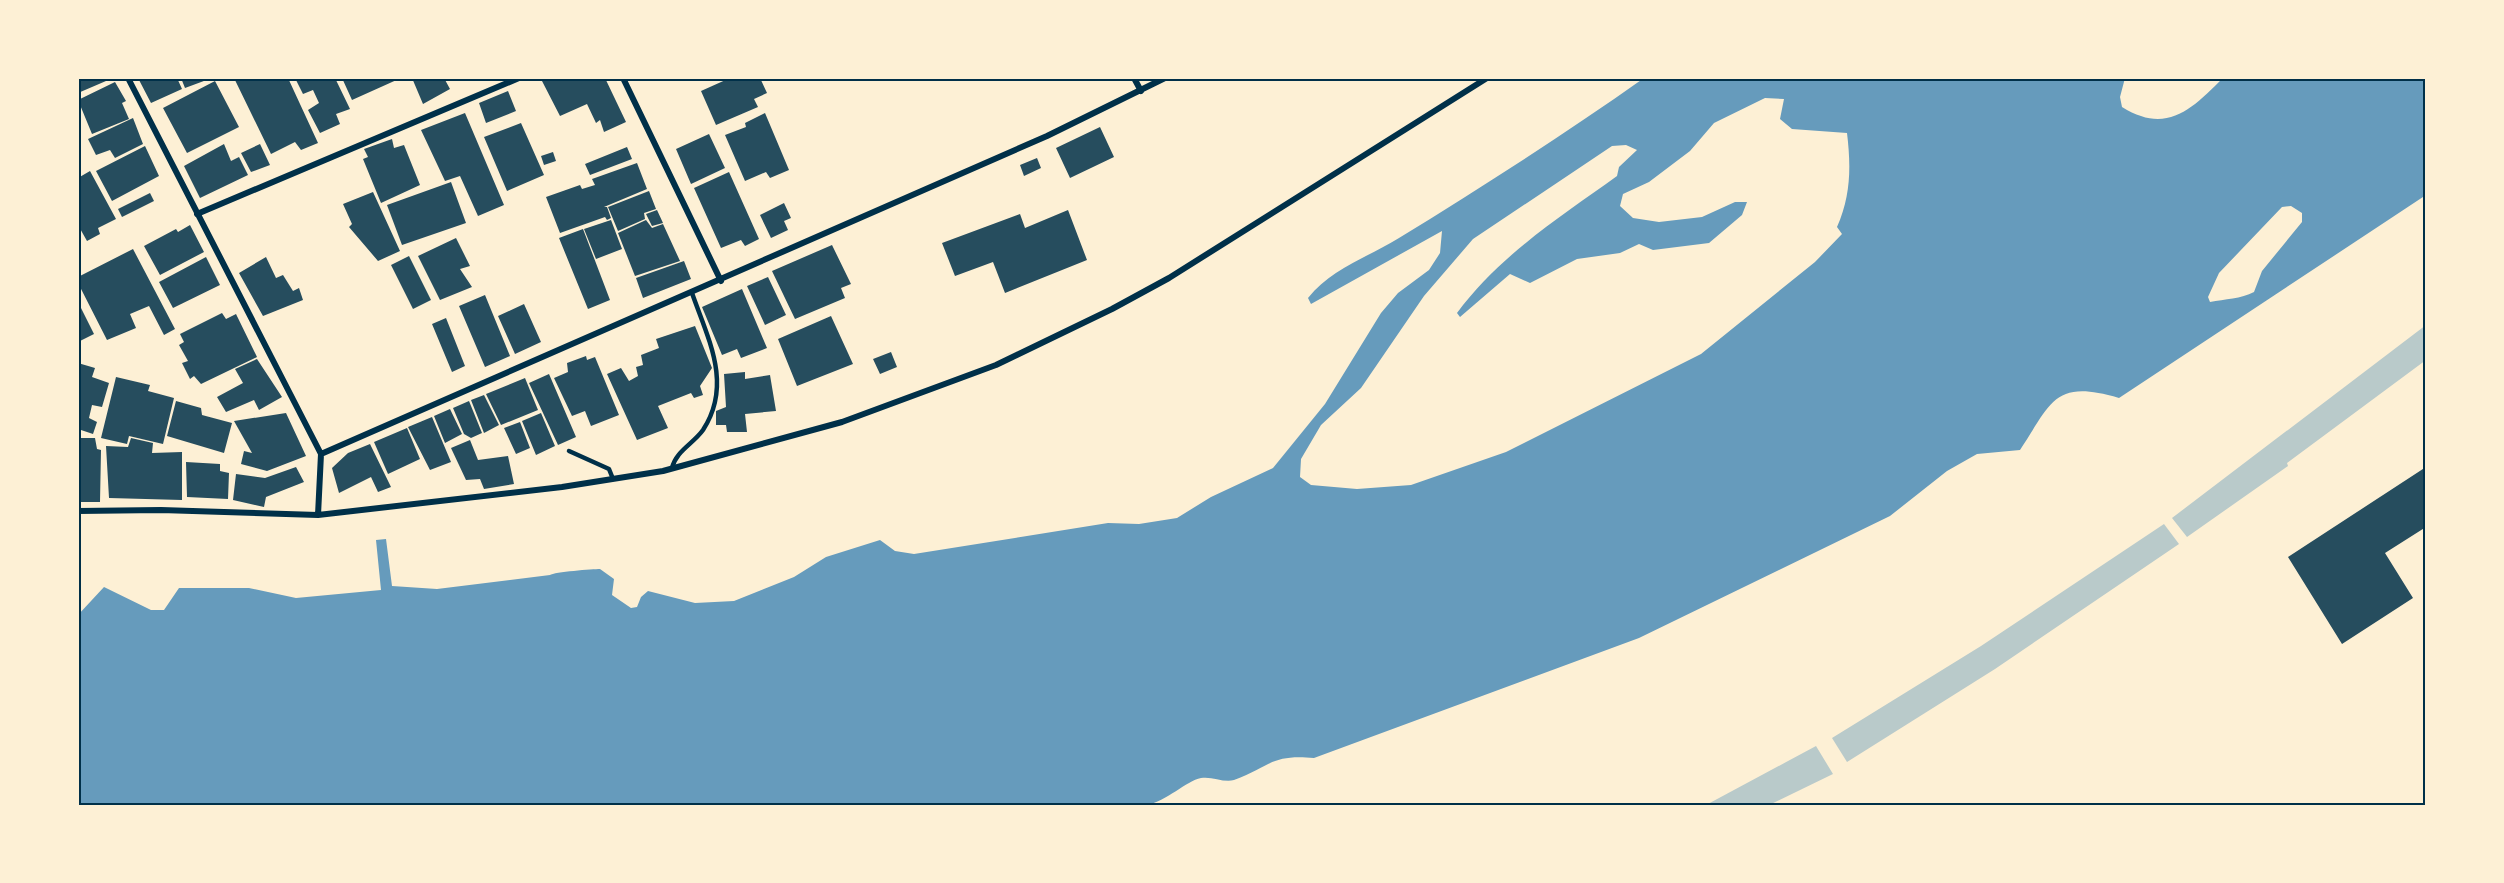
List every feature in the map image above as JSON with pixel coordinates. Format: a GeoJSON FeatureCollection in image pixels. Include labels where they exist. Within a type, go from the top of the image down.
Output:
{"type":"FeatureCollection","features":[{"type":"Feature","properties":{"kind":"street"},"geometry":{"type":"LineString","coordinates":[[128,78],[321,454],[318,515]]}},
{"type":"Feature","properties":{"kind":"street"},"geometry":{"type":"LineString","coordinates":[[197,214],[519,78]]}},
{"type":"Feature","properties":{"kind":"street"},"geometry":{"type":"LineString","coordinates":[[623,78],[721,281]]}},
{"type":"Feature","properties":{"kind":"street"},"geometry":{"type":"LineString","coordinates":[[1134,78],[1141,91]]}},
{"type":"Feature","properties":{"kind":"street"},"geometry":{"type":"LineString","coordinates":[[321,454],[721,281],[1047,136],[1164,78]]}},
{"type":"Feature","properties":{"kind":"street"},"geometry":{"type":"LineString","coordinates":[[78,511],[161,510],[318,515],[613,479],[672,468],[842,422],[996,365],[1169,278],[1487,78]]}},
{"type":"Feature","properties":{"kind":"lane"},"geometry":{"type":"LineString","coordinates":[[672,468],[674,458],[704,428],[718,391],[717,364],[692,293]]}},
{"type":"Feature","properties":{"kind":"lane"},"geometry":{"type":"LineString","coordinates":[[569,451],[609,469],[613,479]]}},
{"type":"Feature","properties":{"kind":"shaded area"},"geometry":{"type":"Polygon","coordinates":[[[2426,325],[2426,360],[2287,463],[2288,466],[2187,537],[2172,518],[2426,325]]]}},
{"type":"Feature","properties":{"kind":"shaded area"},"geometry":{"type":"Polygon","coordinates":[[[2164,524],[2179,544],[1995,669],[1847,762],[1832,738],[1981,646],[2164,524]]]}},
{"type":"Feature","properties":{"kind":"shaded area"},"geometry":{"type":"Polygon","coordinates":[[[1816,746],[1833,774],[1769,805],[1706,805],[1816,746]]]}},
{"type":"Feature","properties":{"kind":"water"},"geometry":{"type":"Polygon","coordinates":[[[1644,78],[2125,78],[2120,97],[2122,107],[2152,119],[2178,115],[2200,100],[2223,78],[2426,78],[2426,195],[2119,398],[2081,391],[2068,393],[2048,407],[2020,450],[1977,454],[1947,471],[1890,516],[1639,638],[1314,758],[1299,757],[1279,760],[1230,781],[1201,778],[1162,800],[1147,805],[78,805],[78,615],[104,587],[151,610],[164,610],[179,588],[249,588],[296,598],[381,590],[376,540],[386,539],[392,586],[437,589],[600,569],[614,579],[612,595],[631,608],[637,607],[641,597],[648,591],[695,603],[734,601],[794,577],[826,557],[880,540],[895,551],[914,554],[1108,523],[1139,524],[1177,518],[1211,497],[1273,468],[1325,404],[1381,313],[1398,293],[1429,270],[1440,253],[1442,231],[1311,304],[1308,298],[1317,288],[1350,264],[1399,238],[1492,180],[1644,78]],[[1765,98],[1714,123],[1690,151],[1649,182],[1623,194],[1620,206],[1633,218],[1659,222],[1702,217],[1735,202],[1747,202],[1742,215],[1709,243],[1653,250],[1639,244],[1620,253],[1577,259],[1530,283],[1510,274],[1460,317],[1457,313],[1474,292],[1511,255],[1617,176],[1619,167],[1637,150],[1626,145],[1612,146],[1473,239],[1424,296],[1361,388],[1321,425],[1301,459],[1300,477],[1311,485],[1357,489],[1411,485],[1506,452],[1701,354],[1815,262],[1842,234],[1837,227],[1845,204],[1849,181],[1847,133],[1792,129],[1780,119],[1784,99],[1765,98]],[[2291,206],[2282,207],[2219,273],[2208,297],[2210,302],[2254,292],[2262,271],[2302,222],[2302,213],[2291,206]]]}},
{"type":"Feature","properties":{"kind":"building"},"geometry":{"type":"Polygon","coordinates":[[[78,78],[113,78],[78,93],[78,78]]]}},
{"type":"Feature","properties":{"kind":"building"},"geometry":{"type":"Polygon","coordinates":[[[138,78],[177,78],[182,89],[151,103],[138,78]]]}},
{"type":"Feature","properties":{"kind":"building"},"geometry":{"type":"Polygon","coordinates":[[[181,78],[212,78],[185,88],[181,78]]]}},
{"type":"Feature","properties":{"kind":"building"},"geometry":{"type":"Polygon","coordinates":[[[234,78],[288,78],[318,143],[301,150],[295,142],[271,154],[234,78]]]}},
{"type":"Feature","properties":{"kind":"building"},"geometry":{"type":"Polygon","coordinates":[[[295,78],[335,78],[350,109],[336,114],[340,124],[320,133],[308,110],[319,103],[313,90],[303,94],[295,78]]]}},
{"type":"Feature","properties":{"kind":"building"},"geometry":{"type":"Polygon","coordinates":[[[342,78],[401,78],[352,100],[342,78]]]}},
{"type":"Feature","properties":{"kind":"building"},"geometry":{"type":"Polygon","coordinates":[[[412,78],[444,78],[450,89],[423,104],[412,78]]]}},
{"type":"Feature","properties":{"kind":"building"},"geometry":{"type":"Polygon","coordinates":[[[547,78],[560,80],[605,78],[626,122],[604,132],[600,120],[596,123],[587,104],[560,116],[542,81],[547,78]]]}},
{"type":"Feature","properties":{"kind":"building"},"geometry":{"type":"Polygon","coordinates":[[[730,78],[760,78],[767,93],[754,99],[758,107],[716,125],[701,91],[730,78]]]}},
{"type":"Feature","properties":{"kind":"building"},"geometry":{"type":"Polygon","coordinates":[[[215,81],[239,127],[187,153],[163,108],[215,81]]]}},
{"type":"Feature","properties":{"kind":"building"},"geometry":{"type":"Polygon","coordinates":[[[115,82],[126,101],[122,103],[129,119],[92,134],[78,100],[115,82]]]}},
{"type":"Feature","properties":{"kind":"building"},"geometry":{"type":"Polygon","coordinates":[[[508,91],[516,111],[486,123],[479,103],[508,91]]]}},
{"type":"Feature","properties":{"kind":"building"},"geometry":{"type":"Polygon","coordinates":[[[465,113],[504,205],[478,216],[460,176],[445,181],[421,130],[465,113]]]}},
{"type":"Feature","properties":{"kind":"building"},"geometry":{"type":"Polygon","coordinates":[[[765,113],[789,170],[770,178],[766,172],[745,181],[725,135],[746,127],[745,123],[765,113]]]}},
{"type":"Feature","properties":{"kind":"building"},"geometry":{"type":"Polygon","coordinates":[[[133,118],[143,144],[115,158],[110,150],[96,155],[88,139],[133,118]]]}},
{"type":"Feature","properties":{"kind":"building"},"geometry":{"type":"Polygon","coordinates":[[[521,123],[544,175],[507,191],[484,137],[521,123]]]}},
{"type":"Feature","properties":{"kind":"building"},"geometry":{"type":"Polygon","coordinates":[[[1100,127],[1114,157],[1070,178],[1056,148],[1100,127]]]}},
{"type":"Feature","properties":{"kind":"building"},"geometry":{"type":"Polygon","coordinates":[[[709,134],[725,168],[691,184],[676,149],[709,134]]]}},
{"type":"Feature","properties":{"kind":"building"},"geometry":{"type":"Polygon","coordinates":[[[392,139],[394,148],[404,145],[420,185],[381,203],[363,159],[368,157],[364,149],[392,139]]]}},
{"type":"Feature","properties":{"kind":"building"},"geometry":{"type":"Polygon","coordinates":[[[224,144],[231,161],[239,157],[248,175],[200,198],[184,166],[224,144]]]}},
{"type":"Feature","properties":{"kind":"building"},"geometry":{"type":"Polygon","coordinates":[[[260,144],[270,165],[251,172],[241,153],[260,144]]]}},
{"type":"Feature","properties":{"kind":"building"},"geometry":{"type":"Polygon","coordinates":[[[145,146],[159,176],[112,201],[96,171],[145,146]]]}},
{"type":"Feature","properties":{"kind":"building"},"geometry":{"type":"Polygon","coordinates":[[[627,147],[632,159],[590,175],[585,164],[627,147]]]}},
{"type":"Feature","properties":{"kind":"building"},"geometry":{"type":"Polygon","coordinates":[[[553,152],[556,161],[544,165],[541,156],[553,152]]]}},
{"type":"Feature","properties":{"kind":"building"},"geometry":{"type":"Polygon","coordinates":[[[1037,158],[1041,168],[1024,176],[1020,165],[1037,158]]]}},
{"type":"Feature","properties":{"kind":"building"},"geometry":{"type":"Polygon","coordinates":[[[637,163],[647,189],[604,207],[607,207],[611,218],[607,220],[605,217],[560,233],[546,197],[580,185],[582,189],[595,185],[592,179],[637,163]]]}},
{"type":"Feature","properties":{"kind":"building"},"geometry":{"type":"Polygon","coordinates":[[[90,171],[116,219],[98,228],[100,234],[87,241],[78,225],[78,178],[90,171]]]}},
{"type":"Feature","properties":{"kind":"building"},"geometry":{"type":"Polygon","coordinates":[[[729,172],[759,239],[745,246],[741,240],[721,248],[694,188],[729,172]]]}},
{"type":"Feature","properties":{"kind":"building"},"geometry":{"type":"Polygon","coordinates":[[[451,182],[466,223],[402,245],[387,205],[451,182]]]}},
{"type":"Feature","properties":{"kind":"building"},"geometry":{"type":"Polygon","coordinates":[[[649,191],[656,209],[644,213],[645,219],[618,231],[608,207],[649,191]]]}},
{"type":"Feature","properties":{"kind":"building"},"geometry":{"type":"Polygon","coordinates":[[[373,192],[400,251],[378,261],[349,227],[352,224],[343,204],[373,192]]]}},
{"type":"Feature","properties":{"kind":"building"},"geometry":{"type":"Polygon","coordinates":[[[150,193],[154,201],[122,217],[118,209],[150,193]]]}},
{"type":"Feature","properties":{"kind":"building"},"geometry":{"type":"Polygon","coordinates":[[[784,203],[791,218],[784,221],[788,230],[771,238],[760,215],[784,203]]]}},
{"type":"Feature","properties":{"kind":"building"},"geometry":{"type":"Polygon","coordinates":[[[657,210],[663,223],[652,226],[646,214],[657,210]]]}},
{"type":"Feature","properties":{"kind":"building"},"geometry":{"type":"Polygon","coordinates":[[[1068,210],[1087,260],[1005,293],[993,262],[955,276],[942,243],[1020,214],[1025,228],[1068,210]]]}},
{"type":"Feature","properties":{"kind":"building"},"geometry":{"type":"Polygon","coordinates":[[[611,220],[622,249],[596,259],[584,229],[611,220]]]}},
{"type":"Feature","properties":{"kind":"building"},"geometry":{"type":"Polygon","coordinates":[[[646,220],[652,228],[663,224],[680,261],[635,276],[618,233],[646,220]]]}},
{"type":"Feature","properties":{"kind":"building"},"geometry":{"type":"Polygon","coordinates":[[[190,225],[204,252],[160,275],[144,246],[176,229],[178,232],[190,225]]]}},
{"type":"Feature","properties":{"kind":"building"},"geometry":{"type":"Polygon","coordinates":[[[583,229],[610,300],[588,309],[559,238],[583,229]]]}},
{"type":"Feature","properties":{"kind":"building"},"geometry":{"type":"Polygon","coordinates":[[[456,238],[470,266],[460,269],[472,287],[440,300],[418,256],[456,238]]]}},
{"type":"Feature","properties":{"kind":"building"},"geometry":{"type":"Polygon","coordinates":[[[832,245],[851,284],[841,288],[845,298],[795,319],[772,271],[832,245]]]}},
{"type":"Feature","properties":{"kind":"building"},"geometry":{"type":"Polygon","coordinates":[[[133,249],[175,329],[164,335],[149,306],[130,314],[136,328],[107,340],[78,283],[78,277],[133,249]]]}},
{"type":"Feature","properties":{"kind":"building"},"geometry":{"type":"Polygon","coordinates":[[[409,256],[431,300],[413,309],[391,265],[409,256]]]}},
{"type":"Feature","properties":{"kind":"building"},"geometry":{"type":"Polygon","coordinates":[[[206,257],[220,285],[173,308],[159,282],[206,257]]]}},
{"type":"Feature","properties":{"kind":"building"},"geometry":{"type":"Polygon","coordinates":[[[266,257],[276,278],[283,275],[293,291],[299,288],[303,300],[263,316],[239,273],[266,257]]]}},
{"type":"Feature","properties":{"kind":"building"},"geometry":{"type":"Polygon","coordinates":[[[684,261],[691,279],[643,298],[636,278],[684,261]]]}},
{"type":"Feature","properties":{"kind":"building"},"geometry":{"type":"Polygon","coordinates":[[[768,277],[786,315],[765,325],[747,286],[768,277]]]}},
{"type":"Feature","properties":{"kind":"building"},"geometry":{"type":"Polygon","coordinates":[[[742,289],[767,348],[741,358],[737,349],[722,355],[702,307],[742,289]]]}},
{"type":"Feature","properties":{"kind":"building"},"geometry":{"type":"Polygon","coordinates":[[[485,295],[510,356],[485,367],[459,306],[485,295]]]}},
{"type":"Feature","properties":{"kind":"building"},"geometry":{"type":"Polygon","coordinates":[[[78,302],[94,334],[78,342],[78,302]]]}},
{"type":"Feature","properties":{"kind":"building"},"geometry":{"type":"Polygon","coordinates":[[[524,304],[541,342],[515,354],[498,316],[524,304]]]}},
{"type":"Feature","properties":{"kind":"building"},"geometry":{"type":"Polygon","coordinates":[[[222,313],[226,319],[236,314],[257,357],[201,384],[194,376],[190,379],[182,363],[188,361],[179,345],[184,342],[180,334],[222,313]]]}},
{"type":"Feature","properties":{"kind":"building"},"geometry":{"type":"Polygon","coordinates":[[[831,316],[853,364],[797,386],[778,339],[831,316]]]}},
{"type":"Feature","properties":{"kind":"building"},"geometry":{"type":"Polygon","coordinates":[[[446,318],[465,366],[452,372],[432,324],[446,318]]]}},
{"type":"Feature","properties":{"kind":"building"},"geometry":{"type":"Polygon","coordinates":[[[695,326],[712,368],[700,386],[703,395],[694,398],[691,393],[658,406],[668,428],[637,440],[607,374],[621,368],[629,381],[638,376],[636,367],[643,365],[641,355],[659,348],[656,339],[695,326]]]}},
{"type":"Feature","properties":{"kind":"building"},"geometry":{"type":"Polygon","coordinates":[[[891,352],[897,367],[880,374],[873,359],[891,352]]]}},
{"type":"Feature","properties":{"kind":"building"},"geometry":{"type":"Polygon","coordinates":[[[586,356],[587,360],[595,357],[619,415],[591,426],[585,411],[572,416],[554,378],[568,372],[567,363],[586,356]]]}},
{"type":"Feature","properties":{"kind":"building"},"geometry":{"type":"Polygon","coordinates":[[[257,359],[282,397],[259,410],[254,400],[226,412],[217,397],[243,383],[235,369],[257,359]]]}},
{"type":"Feature","properties":{"kind":"building"},"geometry":{"type":"Polygon","coordinates":[[[78,363],[95,368],[92,377],[109,383],[102,407],[92,405],[89,418],[97,422],[93,434],[78,429],[78,363]]]}},
{"type":"Feature","properties":{"kind":"building"},"geometry":{"type":"Polygon","coordinates":[[[745,372],[745,379],[770,375],[776,411],[745,414],[747,432],[727,432],[726,425],[716,425],[716,411],[726,407],[724,374],[745,372]]]}},
{"type":"Feature","properties":{"kind":"building"},"geometry":{"type":"Polygon","coordinates":[[[549,374],[576,437],[558,445],[529,383],[549,374]]]}},
{"type":"Feature","properties":{"kind":"building"},"geometry":{"type":"Polygon","coordinates":[[[116,377],[150,385],[148,391],[174,398],[163,444],[129,436],[127,444],[101,438],[116,377]]]}},
{"type":"Feature","properties":{"kind":"building"},"geometry":{"type":"Polygon","coordinates":[[[525,378],[538,410],[501,425],[486,394],[525,378]]]}},
{"type":"Feature","properties":{"kind":"building"},"geometry":{"type":"Polygon","coordinates":[[[484,395],[499,425],[484,433],[471,400],[484,395]]]}},
{"type":"Feature","properties":{"kind":"building"},"geometry":{"type":"Polygon","coordinates":[[[176,401],[201,408],[202,415],[232,423],[224,453],[167,436],[176,401]]]}},
{"type":"Feature","properties":{"kind":"building"},"geometry":{"type":"Polygon","coordinates":[[[469,401],[482,433],[471,438],[464,434],[453,408],[469,401]]]}},
{"type":"Feature","properties":{"kind":"building"},"geometry":{"type":"Polygon","coordinates":[[[450,409],[462,434],[445,443],[434,416],[450,409]]]}},
{"type":"Feature","properties":{"kind":"building"},"geometry":{"type":"Polygon","coordinates":[[[286,413],[306,456],[267,471],[241,464],[244,451],[252,453],[234,421],[286,413]]]}},
{"type":"Feature","properties":{"kind":"building"},"geometry":{"type":"Polygon","coordinates":[[[541,413],[555,446],[536,455],[522,421],[541,413]]]}},
{"type":"Feature","properties":{"kind":"building"},"geometry":{"type":"Polygon","coordinates":[[[432,417],[451,462],[430,470],[408,427],[432,417]]]}},
{"type":"Feature","properties":{"kind":"building"},"geometry":{"type":"Polygon","coordinates":[[[520,422],[530,448],[516,454],[504,428],[520,422]]]}},
{"type":"Feature","properties":{"kind":"building"},"geometry":{"type":"Polygon","coordinates":[[[407,428],[420,459],[388,474],[374,442],[407,428]]]}},
{"type":"Feature","properties":{"kind":"building"},"geometry":{"type":"Polygon","coordinates":[[[78,438],[95,438],[97,449],[101,450],[100,502],[78,502],[78,438]]]}},
{"type":"Feature","properties":{"kind":"building"},"geometry":{"type":"Polygon","coordinates":[[[131,438],[153,443],[152,453],[182,452],[182,500],[109,498],[106,446],[128,447],[131,438]]]}},
{"type":"Feature","properties":{"kind":"building"},"geometry":{"type":"Polygon","coordinates":[[[470,440],[478,460],[508,456],[514,484],[484,489],[480,479],[466,480],[451,448],[470,440]]]}},
{"type":"Feature","properties":{"kind":"building"},"geometry":{"type":"Polygon","coordinates":[[[370,444],[391,487],[378,492],[371,477],[339,493],[332,468],[348,453],[370,444]]]}},
{"type":"Feature","properties":{"kind":"building"},"geometry":{"type":"Polygon","coordinates":[[[186,462],[220,464],[220,471],[229,473],[228,499],[187,497],[186,462]]]}},
{"type":"Feature","properties":{"kind":"building"},"geometry":{"type":"Polygon","coordinates":[[[296,467],[304,482],[266,497],[264,507],[233,500],[236,474],[265,478],[296,467]]]}},
{"type":"Feature","properties":{"kind":"building"},"geometry":{"type":"Polygon","coordinates":[[[2426,467],[2426,527],[2385,553],[2413,598],[2342,644],[2288,557],[2426,467]]]}}]}
